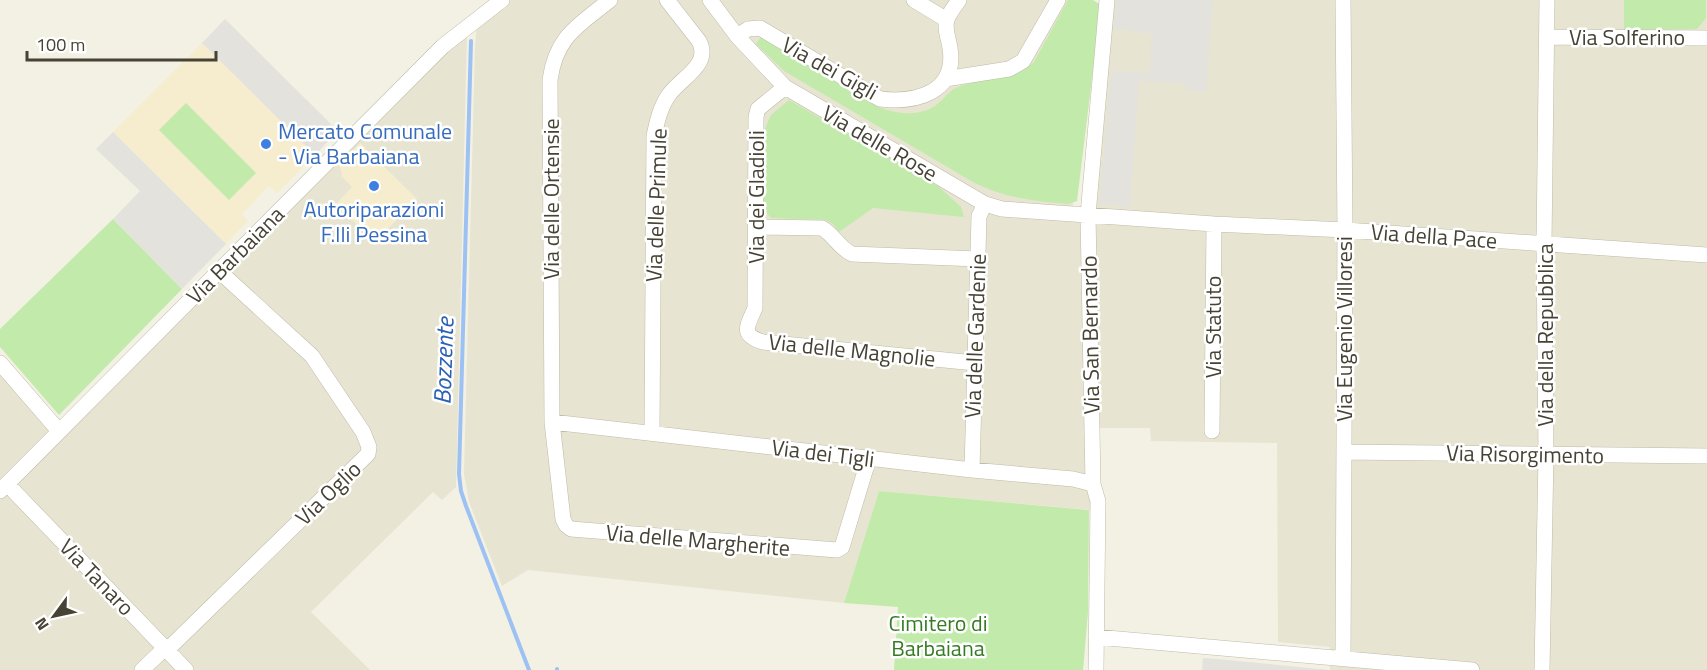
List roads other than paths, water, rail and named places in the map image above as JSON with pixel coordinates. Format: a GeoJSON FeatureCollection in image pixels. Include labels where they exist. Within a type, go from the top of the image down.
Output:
{"type":"FeatureCollection","features":[{"type":"Feature","properties":{"kind":"street","name":"Via Barbaiana"},"geometry":{"type":"LineString","coordinates":[[4,488],[443,46],[502,0]]}},
{"type":"Feature","properties":{"kind":"street","name":"Via delle Ortensie"},"geometry":{"type":"LineString","coordinates":[[552,422],[550,92],[552,62],[557,48],[570,33],[610,0]]}},
{"type":"Feature","properties":{"kind":"street","name":"Via delle Rose"},"geometry":{"type":"LineString","coordinates":[[710,0],[737,36],[785,87],[985,204],[1002,209],[1088,215]]}},
{"type":"Feature","properties":{"kind":"street"},"geometry":{"type":"LineString","coordinates":[[914,0],[947,20]]}},
{"type":"Feature","properties":{"kind":"street"},"geometry":{"type":"LineString","coordinates":[[945,79],[950,69],[951,50],[946,28],[947,20],[959,0]]}},
{"type":"Feature","properties":{"kind":"street"},"geometry":{"type":"LineString","coordinates":[[945,79],[1009,69],[1023,61],[1058,0]]}},
{"type":"Feature","properties":{"kind":"street","name":"Via San Bernardo"},"geometry":{"type":"LineString","coordinates":[[1096,670],[1098,501],[1093,484],[1088,215],[1107,0]]}},
{"type":"Feature","properties":{"kind":"street","name":"Via Eugenio Villoresi"},"geometry":{"type":"LineString","coordinates":[[1343,0],[1345,230],[1343,658]]}},
{"type":"Feature","properties":{"kind":"street","name":"Via della Repubblica"},"geometry":{"type":"LineString","coordinates":[[1542,670],[1546,455],[1544,244],[1547,0]]}},
{"type":"Feature","properties":{"kind":"street","name":"Via delle Primule"},"geometry":{"type":"LineString","coordinates":[[652,433],[654,136],[659,115],[667,97],[678,82],[699,64],[703,56],[703,48],[699,40],[671,1]]}},
{"type":"Feature","properties":{"kind":"street","name":"Via dei Gigli"},"geometry":{"type":"LineString","coordinates":[[737,36],[748,29],[760,28],[880,99],[900,101],[917,98],[933,92],[945,79]]}},
{"type":"Feature","properties":{"kind":"street","name":"Via Solferino"},"geometry":{"type":"LineString","coordinates":[[1548,37],[1707,38]]}},
{"type":"Feature","properties":{"kind":"street","name":"Via dei Gladioli"},"geometry":{"type":"LineString","coordinates":[[750,318],[755,308],[756,117],[765,102],[785,87]]}},
{"type":"Feature","properties":{"kind":"street","name":"Via delle Gardenie"},"geometry":{"type":"LineString","coordinates":[[972,470],[979,216],[985,204]]}},
{"type":"Feature","properties":{"kind":"street","name":"Via della Pace"},"geometry":{"type":"LineString","coordinates":[[1088,215],[1707,255]]}},
{"type":"Feature","properties":{"kind":"street","name":"Via Statuto"},"geometry":{"type":"LineString","coordinates":[[1212,431],[1214,224]]}},
{"type":"Feature","properties":{"kind":"street"},"geometry":{"type":"LineString","coordinates":[[756,227],[822,228],[844,250],[852,254],[978,259]]}},
{"type":"Feature","properties":{"kind":"street","name":"Via Oglio"},"geometry":{"type":"LineString","coordinates":[[166,649],[368,454],[369,447],[363,432],[312,356],[219,271]]}},
{"type":"Feature","properties":{"kind":"street","name":"Via delle Magnolie"},"geometry":{"type":"LineString","coordinates":[[750,318],[747,331],[754,339],[763,342],[975,363]]}},
{"type":"Feature","properties":{"kind":"street"},"geometry":{"type":"LineString","coordinates":[[0,363],[59,431]]}},
{"type":"Feature","properties":{"kind":"street","name":"Via dei Tigli"},"geometry":{"type":"LineString","coordinates":[[552,422],[972,470],[1073,479],[1093,484]]}},
{"type":"Feature","properties":{"kind":"street","name":"Via delle Margherite"},"geometry":{"type":"LineString","coordinates":[[552,422],[563,519],[571,529],[837,550],[842,548],[869,458]]}},
{"type":"Feature","properties":{"kind":"street","name":"Via Risorgimento"},"geometry":{"type":"LineString","coordinates":[[1344,452],[1707,456]]}},
{"type":"Feature","properties":{"kind":"street","name":"Via Tanaro"},"geometry":{"type":"LineString","coordinates":[[4,488],[186,670]]}},
{"type":"Feature","properties":{"kind":"street"},"geometry":{"type":"LineString","coordinates":[[1096,637],[1472,670]]}},
{"type":"Feature","properties":{"kind":"street"},"geometry":{"type":"LineString","coordinates":[[142,670],[166,649]]}},
{"type":"Feature","properties":{"kind":"waterway","name":"Bozzente"},"geometry":{"type":"LineString","coordinates":[[471,41],[459,474],[466,506],[529,670]]}},
{"type":"Feature","properties":{"kind":"place","name":"Mercato Comunale - Via Barbaiana"},"geometry":{"type":"Point","coordinates":[266,144]}},
{"type":"Feature","properties":{"kind":"place","name":"Autoriparazioni F.lli Pessina"},"geometry":{"type":"Point","coordinates":[374,186]}},
{"type":"Feature","properties":{"kind":"park label","name":"Cimitero di Barbaiana"},"geometry":{"type":"Point","coordinates":[938,636]}}]}
